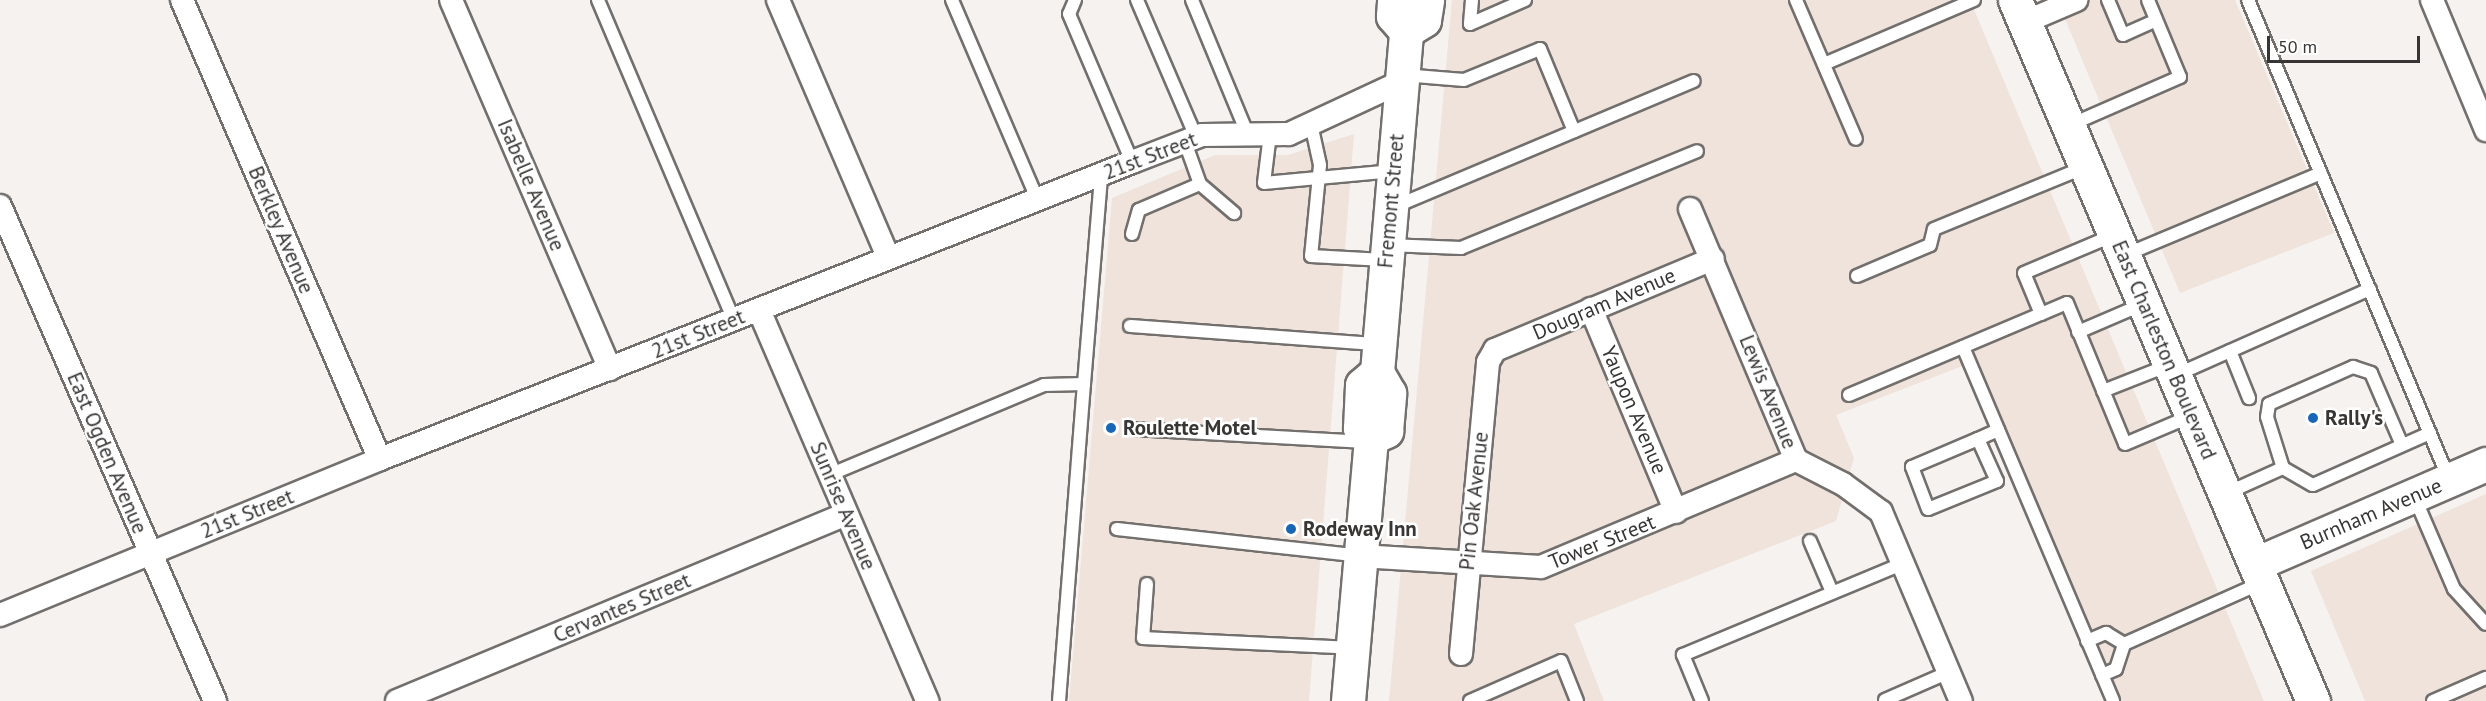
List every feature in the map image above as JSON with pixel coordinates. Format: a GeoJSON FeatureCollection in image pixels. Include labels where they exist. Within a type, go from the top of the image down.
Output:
{"type":"FeatureCollection","features":[{"type":"Feature","properties":{"kind":"main road"},"geometry":{"type":"LineString","coordinates":[[1394,0],[1393,16],[1406,31],[1424,20],[1427,0]]}},
{"type":"Feature","properties":{"kind":"main road","name":"East Charleston Boulevard"},"geometry":{"type":"LineString","coordinates":[[2020,11],[2313,701]]}},
{"type":"Feature","properties":{"kind":"main road","name":"Fremont Street"},"geometry":{"type":"LineString","coordinates":[[1371,440],[1386,431],[1389,393],[1378,358],[1406,31]]}},
{"type":"Feature","properties":{"kind":"main road"},"geometry":{"type":"LineString","coordinates":[[1348,701],[1371,440]]}},
{"type":"Feature","properties":{"kind":"main road","name":"Burnham Avenue"},"geometry":{"type":"LineString","coordinates":[[2259,573],[2414,495],[2486,464]]}},
{"type":"Feature","properties":{"kind":"street","name":"Berkley Avenue"},"geometry":{"type":"LineString","coordinates":[[182,0],[380,459]]}},
{"type":"Feature","properties":{"kind":"street","name":"Isabelle Avenue"},"geometry":{"type":"LineString","coordinates":[[451,0],[610,369]]}},
{"type":"Feature","properties":{"kind":"street"},"geometry":{"type":"LineString","coordinates":[[778,0],[888,257]]}},
{"type":"Feature","properties":{"kind":"street"},"geometry":{"type":"LineString","coordinates":[[2020,11],[2076,0]]}},
{"type":"Feature","properties":{"kind":"street"},"geometry":{"type":"LineString","coordinates":[[2432,0],[2486,130]]}},
{"type":"Feature","properties":{"kind":"street","name":"21st Street"},"geometry":{"type":"LineString","coordinates":[[0,615],[380,459],[1037,198],[1191,140],[1289,134],[1402,78]]}},
{"type":"Feature","properties":{"kind":"street","name":"East Ogden Avenue"},"geometry":{"type":"LineString","coordinates":[[0,206],[214,701]]}},
{"type":"Feature","properties":{"kind":"street","name":"Lewis Avenue"},"geometry":{"type":"LineString","coordinates":[[1690,209],[1796,460],[1843,484],[1881,512],[1961,701]]}},
{"type":"Feature","properties":{"kind":"street","name":"Dougram Avenue"},"geometry":{"type":"LineString","coordinates":[[1495,350],[1713,259]]}},
{"type":"Feature","properties":{"kind":"street","name":"Yaupon Avenue"},"geometry":{"type":"LineString","coordinates":[[1591,309],[1677,512]]}},
{"type":"Feature","properties":{"kind":"street","name":"Sunrise Avenue"},"geometry":{"type":"LineString","coordinates":[[759,310],[927,701]]}},
{"type":"Feature","properties":{"kind":"street","name":"Pin Oak Avenue"},"geometry":{"type":"LineString","coordinates":[[1461,654],[1467,564],[1488,362],[1495,350]]}},
{"type":"Feature","properties":{"kind":"street","name":"Tower Street"},"geometry":{"type":"LineString","coordinates":[[1360,556],[1445,559],[1467,564],[1541,567],[1677,512],[1796,460]]}},
{"type":"Feature","properties":{"kind":"street","name":"Cervantes Street"},"geometry":{"type":"LineString","coordinates":[[397,701],[846,514]]}},
{"type":"Feature","properties":{"kind":"lane"},"geometry":{"type":"LineString","coordinates":[[598,0],[734,320]]}},
{"type":"Feature","properties":{"kind":"lane"},"geometry":{"type":"LineString","coordinates":[[952,0],[1037,198]]}},
{"type":"Feature","properties":{"kind":"lane"},"geometry":{"type":"LineString","coordinates":[[1075,0],[1068,14],[1131,162]]}},
{"type":"Feature","properties":{"kind":"lane"},"geometry":{"type":"LineString","coordinates":[[1137,0],[1191,140],[1200,184],[1234,213]]}},
{"type":"Feature","properties":{"kind":"lane"},"geometry":{"type":"LineString","coordinates":[[1192,0],[1259,135],[1264,183],[1319,181],[1394,171]]}},
{"type":"Feature","properties":{"kind":"lane"},"geometry":{"type":"LineString","coordinates":[[1472,0],[1470,24],[1525,0]]}},
{"type":"Feature","properties":{"kind":"lane"},"geometry":{"type":"LineString","coordinates":[[1796,0],[1856,139]]}},
{"type":"Feature","properties":{"kind":"lane"},"geometry":{"type":"LineString","coordinates":[[1824,64],[1974,0]]}},
{"type":"Feature","properties":{"kind":"lane"},"geometry":{"type":"LineString","coordinates":[[2108,0],[2123,35],[2156,20]]}},
{"type":"Feature","properties":{"kind":"lane"},"geometry":{"type":"LineString","coordinates":[[2068,125],[2180,77],[2148,0]]}},
{"type":"Feature","properties":{"kind":"lane"},"geometry":{"type":"LineString","coordinates":[[2248,0],[2450,480]]}},
{"type":"Feature","properties":{"kind":"lane"},"geometry":{"type":"LineString","coordinates":[[1402,78],[1464,80],[1540,49],[1574,131]]}},
{"type":"Feature","properties":{"kind":"lane"},"geometry":{"type":"LineString","coordinates":[[1390,208],[1694,81]]}},
{"type":"Feature","properties":{"kind":"lane"},"geometry":{"type":"LineString","coordinates":[[1311,124],[1320,165],[1311,256],[1461,248],[1697,151]]}},
{"type":"Feature","properties":{"kind":"lane"},"geometry":{"type":"LineString","coordinates":[[1857,276],[1930,245],[1934,229],[2086,166]]}},
{"type":"Feature","properties":{"kind":"lane"},"geometry":{"type":"LineString","coordinates":[[2041,314],[2024,273],[2119,245],[2320,173]]}},
{"type":"Feature","properties":{"kind":"lane"},"geometry":{"type":"LineString","coordinates":[[1059,701],[1101,175]]}},
{"type":"Feature","properties":{"kind":"lane"},"geometry":{"type":"LineString","coordinates":[[1132,234],[1139,210],[1200,184]]}},
{"type":"Feature","properties":{"kind":"lane"},"geometry":{"type":"LineString","coordinates":[[2103,392],[2230,351],[2370,289]]}},
{"type":"Feature","properties":{"kind":"lane"},"geometry":{"type":"LineString","coordinates":[[1849,395],[2067,303],[2125,444],[2192,416]]}},
{"type":"Feature","properties":{"kind":"lane"},"geometry":{"type":"LineString","coordinates":[[2078,332],[2144,303]]}},
{"type":"Feature","properties":{"kind":"lane"},"geometry":{"type":"LineString","coordinates":[[1130,326],[1378,358]]}},
{"type":"Feature","properties":{"kind":"lane"},"geometry":{"type":"LineString","coordinates":[[1963,347],[2113,701]]}},
{"type":"Feature","properties":{"kind":"lane"},"geometry":{"type":"LineString","coordinates":[[2230,351],[2249,398]]}},
{"type":"Feature","properties":{"kind":"lane"},"geometry":{"type":"LineString","coordinates":[[2402,445],[2371,374],[2353,367],[2269,404],[2266,417],[2283,468],[2313,485],[2430,433]]}},
{"type":"Feature","properties":{"kind":"lane"},"geometry":{"type":"LineString","coordinates":[[829,475],[1044,385],[1084,384]]}},
{"type":"Feature","properties":{"kind":"lane"},"geometry":{"type":"LineString","coordinates":[[1133,429],[1371,440]]}},
{"type":"Feature","properties":{"kind":"lane"},"geometry":{"type":"LineString","coordinates":[[1978,439],[1997,481],[1928,509],[1912,467],[1998,430]]}},
{"type":"Feature","properties":{"kind":"lane"},"geometry":{"type":"LineString","coordinates":[[2225,493],[2283,468]]}},
{"type":"Feature","properties":{"kind":"lane"},"geometry":{"type":"LineString","coordinates":[[2414,495],[2454,589],[2486,624]]}},
{"type":"Feature","properties":{"kind":"lane"},"geometry":{"type":"LineString","coordinates":[[1117,529],[1360,556]]}},
{"type":"Feature","properties":{"kind":"lane"},"geometry":{"type":"LineString","coordinates":[[1810,541],[1832,592]]}},
{"type":"Feature","properties":{"kind":"lane"},"geometry":{"type":"LineString","coordinates":[[1702,701],[1683,655],[1904,563]]}},
{"type":"Feature","properties":{"kind":"lane"},"geometry":{"type":"LineString","coordinates":[[2102,675],[2116,669],[2124,644],[2259,573]]}},
{"type":"Feature","properties":{"kind":"lane"},"geometry":{"type":"LineString","coordinates":[[1147,584],[1143,638],[1353,648]]}},
{"type":"Feature","properties":{"kind":"lane"},"geometry":{"type":"LineString","coordinates":[[2087,641],[2106,633],[2124,644]]}},
{"type":"Feature","properties":{"kind":"lane"},"geometry":{"type":"LineString","coordinates":[[1474,700],[1561,661],[1577,701]]}},
{"type":"Feature","properties":{"kind":"lane"},"geometry":{"type":"LineString","coordinates":[[1885,700],[1949,672]]}},
{"type":"Feature","properties":{"kind":"lane"},"geometry":{"type":"LineString","coordinates":[[2433,701],[2486,678]]}},
{"type":"Feature","properties":{"kind":"shaded area"},"geometry":{"type":"Polygon","coordinates":[[[1452,0],[1970,0],[2264,701],[2108,701],[1965,365],[1836,415],[1854,458],[1836,521],[1574,624],[1604,701],[1389,701],[1452,0]]]}},
{"type":"Feature","properties":{"kind":"shaded area"},"geometry":{"type":"Polygon","coordinates":[[[2057,0],[2235,0],[2334,233],[2180,293],[2057,0]]]}},
{"type":"Feature","properties":{"kind":"shaded area"},"geometry":{"type":"Polygon","coordinates":[[[1354,134],[1309,701],[1069,701],[1112,198],[1215,155],[1288,155],[1354,134]]]}},
{"type":"Feature","properties":{"kind":"shaded area"},"geometry":{"type":"Polygon","coordinates":[[[2486,494],[2486,701],[2365,701],[2311,571],[2486,494]]]}},
{"type":"Feature","properties":{"kind":"place","name":"Rally's"},"geometry":{"type":"Point","coordinates":[2313,418]}},
{"type":"Feature","properties":{"kind":"place","name":"Roulette Motel"},"geometry":{"type":"Point","coordinates":[1111,428]}},
{"type":"Feature","properties":{"kind":"place","name":"Rodeway Inn"},"geometry":{"type":"Point","coordinates":[1291,529]}}]}
